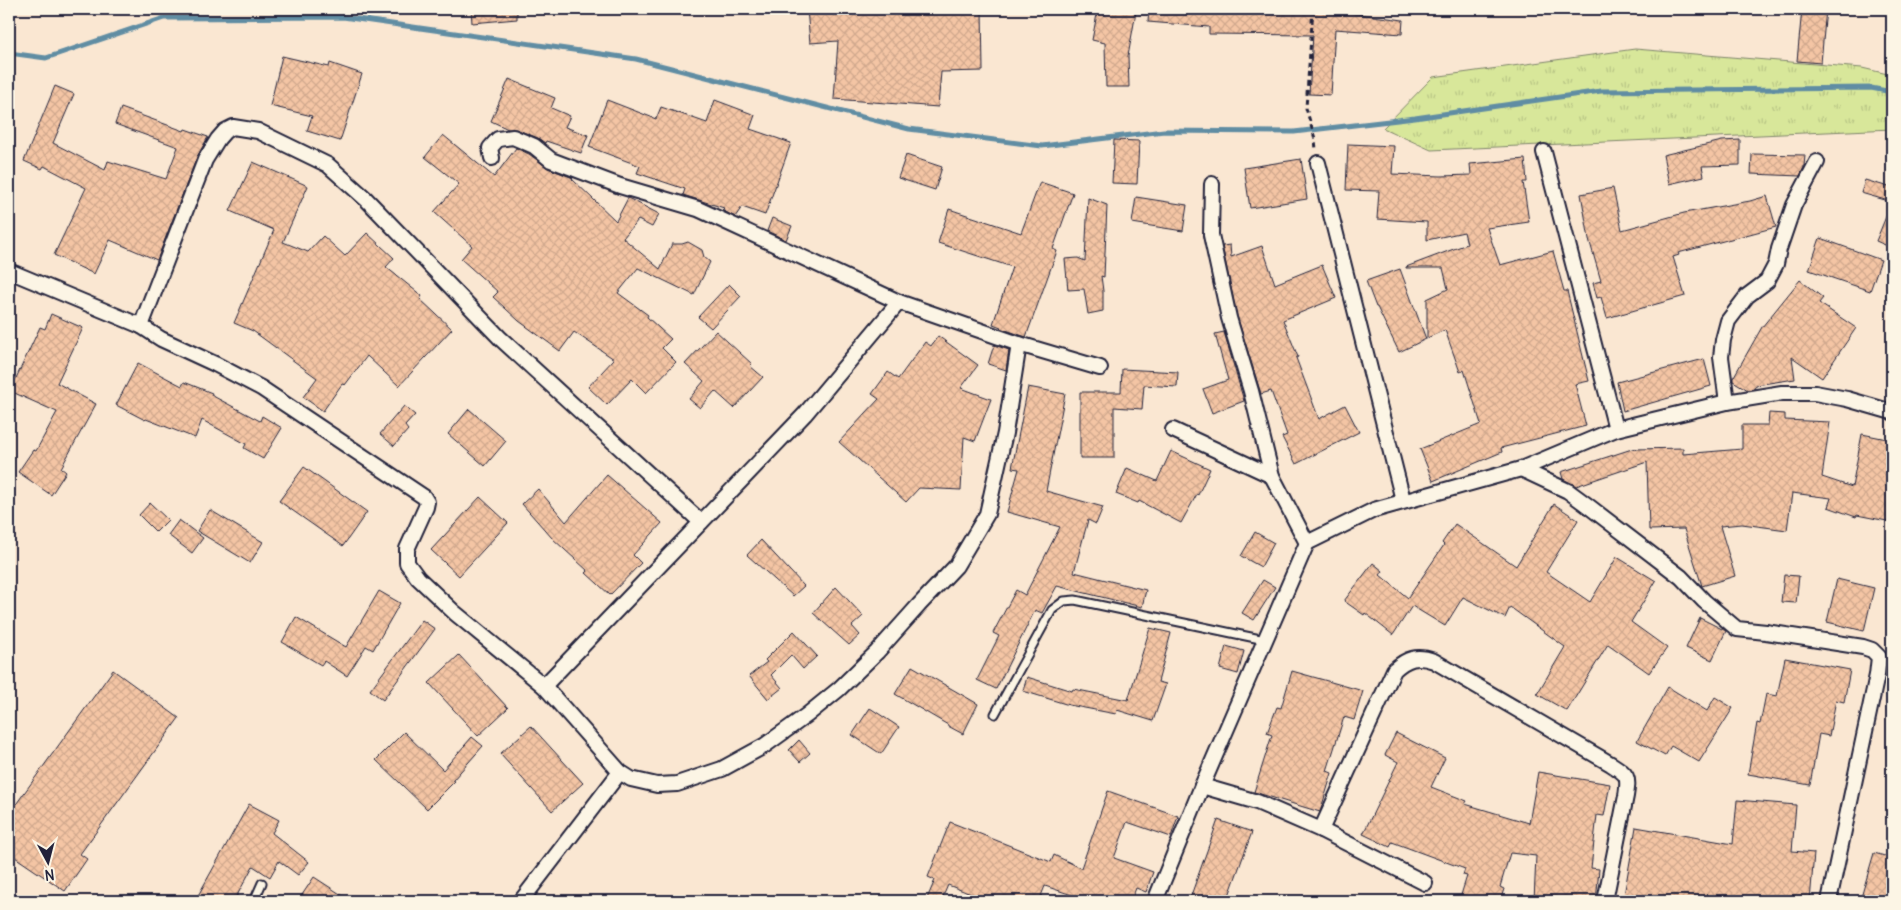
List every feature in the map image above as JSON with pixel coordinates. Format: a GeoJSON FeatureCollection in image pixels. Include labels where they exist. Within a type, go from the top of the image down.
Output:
{"type":"FeatureCollection","features":[{"type":"Feature","properties":{"kind":"street"},"geometry":{"type":"LineString","coordinates":[[140,326],[205,160],[225,131],[233,127],[258,131],[328,165],[366,199],[501,339],[701,522]]}},
{"type":"Feature","properties":{"kind":"street"},"geometry":{"type":"LineString","coordinates":[[492,158],[490,148],[498,139],[513,137],[534,146],[551,160],[620,186],[698,209],[899,302],[1019,344],[1100,368]]}},
{"type":"Feature","properties":{"kind":"street"},"geometry":{"type":"LineString","coordinates":[[1544,152],[1616,429]]}},
{"type":"Feature","properties":{"kind":"street"},"geometry":{"type":"LineString","coordinates":[[1727,402],[1721,357],[1728,322],[1747,296],[1768,281],[1776,264],[1778,249],[1794,205],[1817,162]]}},
{"type":"Feature","properties":{"kind":"street"},"geometry":{"type":"LineString","coordinates":[[1318,163],[1403,500]]}},
{"type":"Feature","properties":{"kind":"street"},"geometry":{"type":"LineString","coordinates":[[1212,184],[1211,235],[1229,318],[1251,391],[1272,476],[1307,543]]}},
{"type":"Feature","properties":{"kind":"street"},"geometry":{"type":"LineString","coordinates":[[9,271],[140,326],[161,339],[215,364],[260,388],[424,498],[427,502],[426,507],[407,549],[407,563],[418,578],[455,613],[544,686],[620,772],[631,779],[657,785],[677,784],[722,769],[764,746],[807,715],[839,689],[877,652],[956,566],[987,514],[1005,433],[1019,344]]}},
{"type":"Feature","properties":{"kind":"street"},"geometry":{"type":"LineString","coordinates":[[544,686],[805,414],[899,302]]}},
{"type":"Feature","properties":{"kind":"street"},"geometry":{"type":"LineString","coordinates":[[1155,901],[1202,786],[1307,543],[1374,510],[1403,500],[1521,469],[1616,429],[1727,402],[1782,393],[1814,393],[1848,399],[1892,412]]}},
{"type":"Feature","properties":{"kind":"street"},"geometry":{"type":"LineString","coordinates":[[1173,430],[1272,476]]}},
{"type":"Feature","properties":{"kind":"street"},"geometry":{"type":"LineString","coordinates":[[1521,469],[1568,491],[1587,505],[1681,577],[1704,601],[1737,630],[1766,632],[1862,647],[1872,650],[1878,657],[1877,675],[1829,901]]}},
{"type":"Feature","properties":{"kind":"street"},"geometry":{"type":"LineString","coordinates":[[1321,830],[1394,670],[1400,664],[1410,659],[1422,657],[1434,662],[1611,764],[1626,775],[1628,780],[1626,796],[1604,901]]}},
{"type":"Feature","properties":{"kind":"street"},"geometry":{"type":"LineString","coordinates":[[521,901],[620,772]]}},
{"type":"Feature","properties":{"kind":"street"},"geometry":{"type":"LineString","coordinates":[[1202,786],[1257,802],[1321,830],[1425,883]]}},
{"type":"Feature","properties":{"kind":"lane"},"geometry":{"type":"LineString","coordinates":[[995,714],[1052,610],[1064,601],[1076,600],[1265,640]]}},
{"type":"Feature","properties":{"kind":"lane"},"geometry":{"type":"LineString","coordinates":[[254,901],[262,883]]}},
{"type":"Feature","properties":{"kind":"path"},"geometry":{"type":"LineString","coordinates":[[1313,9],[1306,108],[1315,139]]}},
{"type":"Feature","properties":{"kind":"green space"},"geometry":{"type":"Polygon","coordinates":[[[1635,49],[1862,68],[1892,75],[1892,129],[1431,150],[1383,128],[1433,77],[1635,49]]]}},
{"type":"Feature","properties":{"kind":"building"},"geometry":{"type":"Polygon","coordinates":[[[471,9],[517,9],[517,19],[472,23],[471,9]]]}},
{"type":"Feature","properties":{"kind":"building"},"geometry":{"type":"Polygon","coordinates":[[[807,9],[982,9],[983,71],[941,72],[938,107],[834,99],[838,41],[810,43],[807,9]]]}},
{"type":"Feature","properties":{"kind":"building"},"geometry":{"type":"Polygon","coordinates":[[[1098,9],[1119,9],[1136,12],[1128,56],[1129,87],[1106,87],[1105,43],[1092,40],[1098,9]]]}},
{"type":"Feature","properties":{"kind":"building"},"geometry":{"type":"Polygon","coordinates":[[[1149,9],[1336,9],[1336,11],[1403,20],[1402,34],[1335,29],[1331,95],[1309,94],[1313,35],[1209,34],[1209,27],[1148,22],[1149,9]]]}},
{"type":"Feature","properties":{"kind":"building"},"geometry":{"type":"Polygon","coordinates":[[[1802,9],[1826,9],[1821,63],[1797,61],[1802,9]]]}},
{"type":"Feature","properties":{"kind":"building"},"geometry":{"type":"Polygon","coordinates":[[[282,56],[329,67],[330,63],[362,74],[340,141],[307,131],[312,116],[270,106],[282,56]]]}},
{"type":"Feature","properties":{"kind":"building"},"geometry":{"type":"Polygon","coordinates":[[[509,79],[555,98],[551,108],[570,116],[565,127],[588,135],[581,153],[546,141],[545,143],[516,129],[508,129],[491,121],[509,79]]]}},
{"type":"Feature","properties":{"kind":"building"},"geometry":{"type":"Polygon","coordinates":[[[55,86],[74,94],[53,143],[105,170],[108,161],[166,179],[178,147],[115,124],[121,108],[184,131],[185,129],[208,137],[197,157],[157,260],[110,240],[94,274],[54,255],[86,188],[44,166],[42,169],[24,161],[55,86]]]}},
{"type":"Feature","properties":{"kind":"building"},"geometry":{"type":"Polygon","coordinates":[[[607,100],[656,119],[661,107],[707,123],[715,100],[755,115],[750,129],[791,143],[765,215],[742,207],[735,217],[722,210],[724,208],[683,195],[685,189],[637,173],[640,166],[589,147],[607,100]]]}},
{"type":"Feature","properties":{"kind":"building"},"geometry":{"type":"Polygon","coordinates":[[[443,135],[494,177],[516,148],[529,154],[548,168],[573,178],[616,221],[628,198],[659,214],[652,227],[638,220],[623,238],[660,269],[672,244],[688,242],[702,250],[704,257],[710,262],[694,295],[638,268],[618,293],[648,315],[647,317],[671,339],[662,348],[676,362],[646,393],[632,379],[607,405],[588,387],[614,359],[574,332],[560,351],[519,321],[493,297],[498,292],[461,259],[472,246],[434,212],[459,184],[425,157],[443,135]]]}},
{"type":"Feature","properties":{"kind":"building"},"geometry":{"type":"Polygon","coordinates":[[[1114,140],[1139,141],[1137,184],[1112,183],[1114,140]]]}},
{"type":"Feature","properties":{"kind":"building"},"geometry":{"type":"Polygon","coordinates":[[[1740,140],[1740,165],[1702,166],[1704,176],[1669,184],[1663,155],[1722,141],[1740,140]]]}},
{"type":"Feature","properties":{"kind":"building"},"geometry":{"type":"Polygon","coordinates":[[[1348,144],[1394,146],[1392,174],[1471,175],[1470,164],[1525,159],[1527,182],[1523,182],[1529,222],[1487,228],[1500,265],[1553,251],[1564,291],[1567,291],[1589,381],[1575,384],[1586,426],[1501,448],[1502,452],[1433,481],[1420,449],[1481,424],[1464,370],[1460,372],[1445,330],[1427,338],[1427,299],[1448,289],[1443,268],[1406,267],[1467,244],[1464,232],[1427,240],[1427,222],[1377,219],[1379,191],[1346,190],[1348,144]]]}},
{"type":"Feature","properties":{"kind":"building"},"geometry":{"type":"Polygon","coordinates":[[[1752,154],[1805,155],[1804,167],[1800,176],[1751,174],[1752,154]]]}},
{"type":"Feature","properties":{"kind":"building"},"geometry":{"type":"Polygon","coordinates":[[[906,155],[942,167],[935,190],[898,178],[906,155]]]}},
{"type":"Feature","properties":{"kind":"building"},"geometry":{"type":"Polygon","coordinates":[[[1301,159],[1307,199],[1250,208],[1244,168],[1301,159]]]}},
{"type":"Feature","properties":{"kind":"building"},"geometry":{"type":"Polygon","coordinates":[[[253,162],[308,186],[283,242],[308,252],[323,236],[345,256],[367,233],[394,258],[386,267],[422,296],[420,299],[452,329],[399,386],[367,356],[345,385],[342,384],[323,411],[303,397],[317,378],[253,331],[234,323],[274,230],[230,211],[253,162]]]}},
{"type":"Feature","properties":{"kind":"building"},"geometry":{"type":"Polygon","coordinates":[[[1865,180],[1892,188],[1892,202],[1861,193],[1865,180]]]}},
{"type":"Feature","properties":{"kind":"building"},"geometry":{"type":"Polygon","coordinates":[[[1040,182],[1073,193],[1053,249],[1057,251],[1026,337],[993,324],[1012,267],[938,243],[949,209],[1021,233],[1040,182]]]}},
{"type":"Feature","properties":{"kind":"building"},"geometry":{"type":"Polygon","coordinates":[[[1613,188],[1622,230],[1684,213],[1767,196],[1776,227],[1678,253],[1679,255],[1673,257],[1685,296],[1607,318],[1601,297],[1597,298],[1593,283],[1601,281],[1589,239],[1581,194],[1613,188]]]}},
{"type":"Feature","properties":{"kind":"building"},"geometry":{"type":"Polygon","coordinates":[[[1136,197],[1187,205],[1183,231],[1132,223],[1136,197]]]}},
{"type":"Feature","properties":{"kind":"building"},"geometry":{"type":"Polygon","coordinates":[[[1088,198],[1107,205],[1104,277],[1101,276],[1103,311],[1088,314],[1084,289],[1068,290],[1065,259],[1078,258],[1085,261],[1088,198]]]}},
{"type":"Feature","properties":{"kind":"building"},"geometry":{"type":"Polygon","coordinates":[[[1892,202],[1892,248],[1876,241],[1892,202]]]}},
{"type":"Feature","properties":{"kind":"building"},"geometry":{"type":"Polygon","coordinates":[[[772,218],[792,226],[786,240],[767,231],[772,218]]]}},
{"type":"Feature","properties":{"kind":"building"},"geometry":{"type":"Polygon","coordinates":[[[1820,238],[1881,260],[1870,291],[1809,270],[1820,238]]]}},
{"type":"Feature","properties":{"kind":"building"},"geometry":{"type":"Polygon","coordinates":[[[1230,245],[1231,257],[1262,246],[1275,284],[1322,265],[1336,298],[1283,320],[1319,419],[1345,405],[1359,432],[1296,464],[1282,437],[1287,435],[1271,391],[1261,394],[1237,316],[1222,246],[1230,245]]]}},
{"type":"Feature","properties":{"kind":"building"},"geometry":{"type":"Polygon","coordinates":[[[1400,269],[1426,339],[1399,352],[1376,307],[1366,281],[1400,269]]]}},
{"type":"Feature","properties":{"kind":"building"},"geometry":{"type":"Polygon","coordinates":[[[1800,280],[1823,298],[1819,303],[1856,328],[1822,378],[1792,357],[1795,379],[1756,385],[1754,389],[1748,390],[1733,381],[1733,378],[1762,327],[1800,280]]]}},
{"type":"Feature","properties":{"kind":"building"},"geometry":{"type":"Polygon","coordinates":[[[729,284],[741,296],[711,328],[698,317],[729,284]]]}},
{"type":"Feature","properties":{"kind":"building"},"geometry":{"type":"Polygon","coordinates":[[[51,314],[83,328],[57,383],[96,404],[61,468],[66,472],[51,495],[18,472],[33,450],[36,451],[57,412],[10,391],[40,327],[45,329],[51,314]]]}},
{"type":"Feature","properties":{"kind":"building"},"geometry":{"type":"Polygon","coordinates":[[[716,331],[752,364],[750,366],[763,377],[734,408],[715,391],[700,408],[689,399],[704,381],[685,364],[716,331]]]}},
{"type":"Feature","properties":{"kind":"building"},"geometry":{"type":"Polygon","coordinates":[[[1224,332],[1244,401],[1212,413],[1203,389],[1228,380],[1215,334],[1224,332]]]}},
{"type":"Feature","properties":{"kind":"building"},"geometry":{"type":"Polygon","coordinates":[[[938,336],[978,365],[961,388],[991,399],[975,441],[964,437],[961,490],[919,488],[906,502],[839,442],[879,399],[872,394],[888,372],[898,379],[925,342],[931,346],[938,336]]]}},
{"type":"Feature","properties":{"kind":"building"},"geometry":{"type":"Polygon","coordinates":[[[994,345],[1009,350],[1006,370],[988,364],[994,345]]]}},
{"type":"Feature","properties":{"kind":"building"},"geometry":{"type":"Polygon","coordinates":[[[1704,359],[1711,386],[1623,411],[1617,382],[1704,359]]]}},
{"type":"Feature","properties":{"kind":"building"},"geometry":{"type":"Polygon","coordinates":[[[138,363],[182,386],[184,382],[212,393],[211,395],[260,421],[262,416],[282,428],[263,459],[244,448],[246,444],[202,420],[195,438],[145,420],[116,405],[138,363]]]}},
{"type":"Feature","properties":{"kind":"building"},"geometry":{"type":"Polygon","coordinates":[[[1122,369],[1178,372],[1177,387],[1144,385],[1142,409],[1114,407],[1114,458],[1080,458],[1080,392],[1121,392],[1122,369]]]}},
{"type":"Feature","properties":{"kind":"building"},"geometry":{"type":"Polygon","coordinates":[[[1028,387],[1065,394],[1046,491],[1103,507],[1096,524],[1088,520],[1074,572],[1146,590],[1142,607],[1057,586],[1042,613],[1035,610],[996,689],[977,680],[999,636],[993,633],[1016,590],[1025,595],[1060,527],[1007,512],[1019,469],[1012,468],[1028,387]]]}},
{"type":"Feature","properties":{"kind":"building"},"geometry":{"type":"Polygon","coordinates":[[[404,406],[415,415],[405,426],[408,430],[394,446],[380,434],[404,406]]]}},
{"type":"Feature","properties":{"kind":"building"},"geometry":{"type":"Polygon","coordinates":[[[469,409],[506,441],[485,466],[448,434],[469,409]]]}},
{"type":"Feature","properties":{"kind":"building"},"geometry":{"type":"Polygon","coordinates":[[[1769,413],[1785,414],[1785,420],[1830,422],[1822,477],[1852,487],[1862,434],[1892,440],[1892,522],[1857,515],[1856,517],[1828,507],[1831,498],[1792,493],[1787,530],[1742,524],[1720,526],[1735,576],[1702,586],[1684,529],[1649,530],[1647,462],[1576,486],[1563,479],[1561,472],[1635,448],[1683,448],[1683,454],[1742,449],[1742,425],[1768,425],[1769,413]]]}},
{"type":"Feature","properties":{"kind":"building"},"geometry":{"type":"Polygon","coordinates":[[[1171,451],[1210,469],[1198,495],[1181,523],[1139,501],[1138,503],[1116,494],[1127,468],[1157,481],[1171,451]]]}},
{"type":"Feature","properties":{"kind":"building"},"geometry":{"type":"Polygon","coordinates":[[[304,467],[367,512],[343,546],[279,501],[304,467]]]}},
{"type":"Feature","properties":{"kind":"building"},"geometry":{"type":"Polygon","coordinates":[[[607,475],[662,523],[633,555],[641,563],[610,595],[586,573],[588,571],[552,538],[522,504],[538,489],[566,522],[607,475]]]}},
{"type":"Feature","properties":{"kind":"building"},"geometry":{"type":"Polygon","coordinates":[[[480,497],[508,523],[459,576],[431,550],[480,497]]]}},
{"type":"Feature","properties":{"kind":"building"},"geometry":{"type":"Polygon","coordinates":[[[150,503],[168,520],[156,532],[139,515],[150,503]]]}},
{"type":"Feature","properties":{"kind":"building"},"geometry":{"type":"Polygon","coordinates":[[[1554,504],[1578,520],[1546,572],[1590,602],[1617,557],[1656,581],[1631,622],[1667,648],[1649,673],[1608,644],[1567,711],[1537,694],[1565,647],[1510,607],[1505,618],[1463,597],[1445,626],[1412,606],[1393,635],[1365,613],[1364,615],[1344,601],[1373,563],[1383,571],[1380,575],[1408,598],[1444,545],[1442,543],[1455,524],[1516,566],[1554,504]]]}},
{"type":"Feature","properties":{"kind":"building"},"geometry":{"type":"Polygon","coordinates":[[[210,510],[263,542],[250,563],[197,531],[210,510]]]}},
{"type":"Feature","properties":{"kind":"building"},"geometry":{"type":"Polygon","coordinates":[[[179,520],[203,538],[192,553],[168,535],[179,520]]]}},
{"type":"Feature","properties":{"kind":"building"},"geometry":{"type":"Polygon","coordinates":[[[1255,532],[1274,543],[1261,567],[1241,556],[1255,532]]]}},
{"type":"Feature","properties":{"kind":"building"},"geometry":{"type":"Polygon","coordinates":[[[761,540],[804,586],[793,596],[747,555],[761,540]]]}},
{"type":"Feature","properties":{"kind":"building"},"geometry":{"type":"Polygon","coordinates":[[[1784,575],[1799,576],[1796,603],[1781,602],[1784,575]]]}},
{"type":"Feature","properties":{"kind":"building"},"geometry":{"type":"Polygon","coordinates":[[[1837,579],[1874,588],[1864,631],[1827,622],[1837,579]]]}},
{"type":"Feature","properties":{"kind":"building"},"geometry":{"type":"Polygon","coordinates":[[[1263,580],[1275,587],[1254,620],[1242,613],[1263,580]]]}},
{"type":"Feature","properties":{"kind":"building"},"geometry":{"type":"Polygon","coordinates":[[[836,587],[863,616],[852,626],[860,635],[849,645],[813,613],[836,587]]]}},
{"type":"Feature","properties":{"kind":"building"},"geometry":{"type":"Polygon","coordinates":[[[379,591],[400,603],[373,650],[366,646],[347,676],[324,661],[321,665],[282,642],[296,617],[346,647],[379,591]]]}},
{"type":"Feature","properties":{"kind":"building"},"geometry":{"type":"Polygon","coordinates":[[[1700,618],[1726,631],[1712,660],[1686,648],[1700,618]]]}},
{"type":"Feature","properties":{"kind":"building"},"geometry":{"type":"Polygon","coordinates":[[[422,620],[435,629],[383,700],[370,690],[422,620]]]}},
{"type":"Feature","properties":{"kind":"building"},"geometry":{"type":"Polygon","coordinates":[[[1150,628],[1171,633],[1158,682],[1166,684],[1153,721],[1117,710],[1116,714],[1069,705],[1023,691],[1027,677],[1072,691],[1073,689],[1128,700],[1150,628]]]}},
{"type":"Feature","properties":{"kind":"building"},"geometry":{"type":"Polygon","coordinates":[[[794,631],[817,656],[803,669],[791,655],[771,675],[782,688],[768,699],[749,676],[767,662],[765,660],[794,631]]]}},
{"type":"Feature","properties":{"kind":"building"},"geometry":{"type":"Polygon","coordinates":[[[1226,646],[1244,651],[1238,674],[1220,669],[1226,646]]]}},
{"type":"Feature","properties":{"kind":"building"},"geometry":{"type":"Polygon","coordinates":[[[459,655],[508,708],[478,736],[429,683],[459,655]]]}},
{"type":"Feature","properties":{"kind":"building"},"geometry":{"type":"Polygon","coordinates":[[[1785,658],[1850,670],[1844,702],[1836,700],[1829,736],[1819,734],[1810,785],[1748,774],[1757,723],[1760,724],[1766,694],[1777,696],[1785,658]]]}},
{"type":"Feature","properties":{"kind":"building"},"geometry":{"type":"Polygon","coordinates":[[[912,666],[978,704],[963,734],[895,694],[912,666]]]}},
{"type":"Feature","properties":{"kind":"building"},"geometry":{"type":"Polygon","coordinates":[[[113,670],[179,718],[80,854],[87,859],[65,891],[9,853],[9,814],[113,670]]]}},
{"type":"Feature","properties":{"kind":"building"},"geometry":{"type":"Polygon","coordinates":[[[1292,671],[1363,691],[1354,720],[1344,717],[1327,771],[1332,773],[1320,812],[1254,792],[1272,735],[1267,733],[1277,707],[1281,708],[1292,671]]]}},
{"type":"Feature","properties":{"kind":"building"},"geometry":{"type":"Polygon","coordinates":[[[1668,687],[1707,711],[1715,697],[1733,708],[1699,762],[1671,746],[1665,756],[1637,741],[1668,687]]]}},
{"type":"Feature","properties":{"kind":"building"},"geometry":{"type":"Polygon","coordinates":[[[870,708],[899,727],[881,754],[852,735],[870,708]]]}},
{"type":"Feature","properties":{"kind":"building"},"geometry":{"type":"Polygon","coordinates":[[[531,726],[583,783],[552,811],[500,754],[531,726]]]}},
{"type":"Feature","properties":{"kind":"building"},"geometry":{"type":"Polygon","coordinates":[[[404,732],[443,770],[472,737],[483,746],[453,780],[455,781],[427,809],[376,760],[404,732]]]}},
{"type":"Feature","properties":{"kind":"building"},"geometry":{"type":"Polygon","coordinates":[[[1396,733],[1445,758],[1431,787],[1467,801],[1465,804],[1529,823],[1538,772],[1610,784],[1604,816],[1597,815],[1591,868],[1599,869],[1596,901],[1534,901],[1536,856],[1510,853],[1500,887],[1504,889],[1500,901],[1480,901],[1461,895],[1467,876],[1463,875],[1465,869],[1392,842],[1390,847],[1363,834],[1398,762],[1385,755],[1396,733]]]}},
{"type":"Feature","properties":{"kind":"building"},"geometry":{"type":"Polygon","coordinates":[[[799,740],[810,753],[800,762],[789,750],[799,740]]]}},
{"type":"Feature","properties":{"kind":"building"},"geometry":{"type":"Polygon","coordinates":[[[1108,791],[1178,816],[1171,837],[1127,822],[1114,858],[1153,872],[1146,892],[1136,888],[1131,901],[1090,901],[1045,886],[1039,901],[989,901],[948,885],[941,901],[926,901],[935,880],[928,877],[950,822],[1051,862],[1054,855],[1081,868],[1108,791]]]}},
{"type":"Feature","properties":{"kind":"building"},"geometry":{"type":"Polygon","coordinates":[[[1737,800],[1796,805],[1792,851],[1814,853],[1810,901],[1623,901],[1636,827],[1733,844],[1737,800]]]}},
{"type":"Feature","properties":{"kind":"building"},"geometry":{"type":"Polygon","coordinates":[[[249,804],[279,820],[272,833],[309,862],[298,875],[279,861],[270,877],[253,866],[234,901],[195,901],[249,804]]]}},
{"type":"Feature","properties":{"kind":"building"},"geometry":{"type":"Polygon","coordinates":[[[1218,820],[1252,832],[1227,901],[1189,901],[1218,820]]]}},
{"type":"Feature","properties":{"kind":"building"},"geometry":{"type":"Polygon","coordinates":[[[1874,853],[1892,858],[1892,901],[1860,901],[1874,853]]]}},
{"type":"Feature","properties":{"kind":"building"},"geometry":{"type":"Polygon","coordinates":[[[314,877],[351,901],[298,901],[314,877]]]}},
{"type":"Feature","properties":{"kind":"waterway"},"geometry":{"type":"LineString","coordinates":[[9,53],[46,58],[164,18],[343,17],[636,59],[909,129],[1042,146],[1164,131],[1294,132],[1415,118],[1601,91],[1871,88],[1892,92]]}}]}
